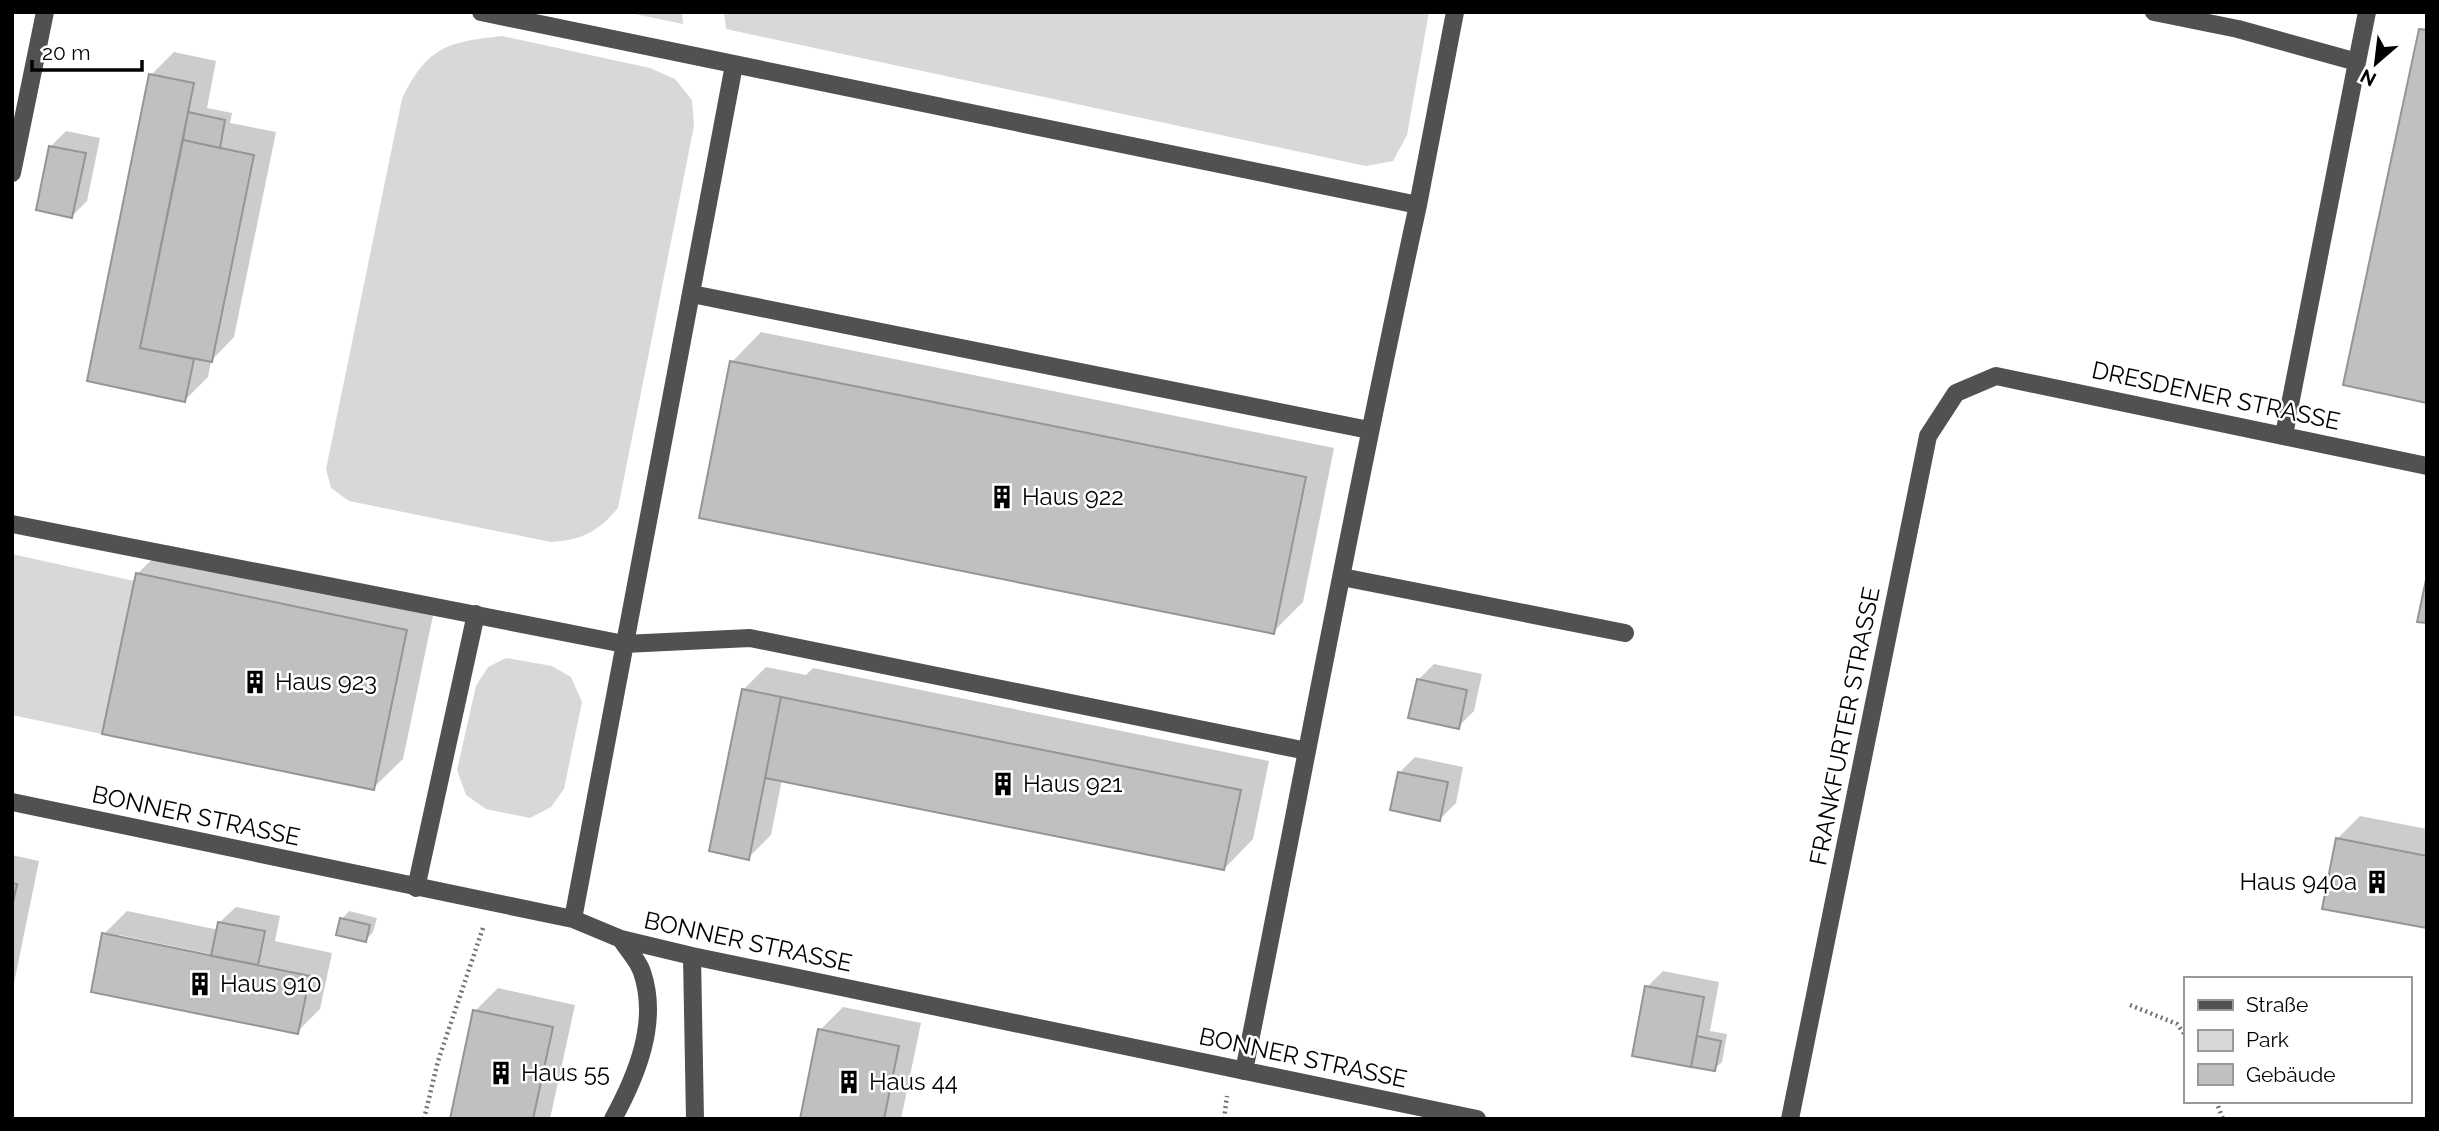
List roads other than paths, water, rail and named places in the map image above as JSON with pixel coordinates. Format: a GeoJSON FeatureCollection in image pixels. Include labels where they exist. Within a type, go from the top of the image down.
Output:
{"type":"FeatureCollection","features":[{"type":"Feature","properties":{"kind":"lane"},"geometry":{"type":"LineString","coordinates":[[12,173],[45,12]]}},
{"type":"Feature","properties":{"kind":"lane"},"geometry":{"type":"LineString","coordinates":[[481,12],[1418,205]]}},
{"type":"Feature","properties":{"kind":"lane"},"geometry":{"type":"LineString","coordinates":[[1244,1071],[1369,430],[1418,205],[1455,12]]}},
{"type":"Feature","properties":{"kind":"lane"},"geometry":{"type":"LineString","coordinates":[[2154,12],[2238,29],[2357,62]]}},
{"type":"Feature","properties":{"kind":"lane"},"geometry":{"type":"LineString","coordinates":[[2284,435],[2367,12]]}},
{"type":"Feature","properties":{"kind":"lane"},"geometry":{"type":"LineString","coordinates":[[573,919],[734,65]]}},
{"type":"Feature","properties":{"kind":"lane"},"geometry":{"type":"LineString","coordinates":[[692,294],[1369,430]]}},
{"type":"Feature","properties":{"kind":"lane","name":"DRESDENER STRASSE"},"geometry":{"type":"LineString","coordinates":[[1996,376],[2427,466]]}},
{"type":"Feature","properties":{"kind":"lane","name":"FRANKFURTER STRASSE"},"geometry":{"type":"LineString","coordinates":[[1790,1119],[1928,436],[1956,393],[1996,376]]}},
{"type":"Feature","properties":{"kind":"lane"},"geometry":{"type":"LineString","coordinates":[[12,524],[624,644],[750,638],[1307,751]]}},
{"type":"Feature","properties":{"kind":"lane"},"geometry":{"type":"LineString","coordinates":[[1342,578],[1625,633]]}},
{"type":"Feature","properties":{"kind":"lane"},"geometry":{"type":"LineString","coordinates":[[416,888],[476,614]]}},
{"type":"Feature","properties":{"kind":"lane","name":"BONNER STRASSE"},"geometry":{"type":"LineString","coordinates":[[12,802],[573,919],[621,939],[692,956],[1477,1119]]}},
{"type":"Feature","properties":{"kind":"lane"},"geometry":{"type":"LineString","coordinates":[[612,1119],[632,1084],[645,1041],[648,997],[641,969],[621,939]]}},
{"type":"Feature","properties":{"kind":"lane"},"geometry":{"type":"LineString","coordinates":[[692,956],[695,1119]]}},
{"type":"Feature","properties":{"kind":"place","name":"Haus 922"},"geometry":{"type":"Point","coordinates":[1002,497]}},
{"type":"Feature","properties":{"kind":"place","name":"Haus 923"},"geometry":{"type":"Point","coordinates":[255,682]}},
{"type":"Feature","properties":{"kind":"place","name":"Haus 921"},"geometry":{"type":"Point","coordinates":[1003,784]}},
{"type":"Feature","properties":{"kind":"place","name":"Haus 940a"},"geometry":{"type":"Point","coordinates":[2377,882]}},
{"type":"Feature","properties":{"kind":"place","name":"Haus 910"},"geometry":{"type":"Point","coordinates":[200,984]}},
{"type":"Feature","properties":{"kind":"place","name":"Haus 55"},"geometry":{"type":"Point","coordinates":[501,1073]}},
{"type":"Feature","properties":{"kind":"place","name":"Haus 44"},"geometry":{"type":"Point","coordinates":[849,1082]}}]}
